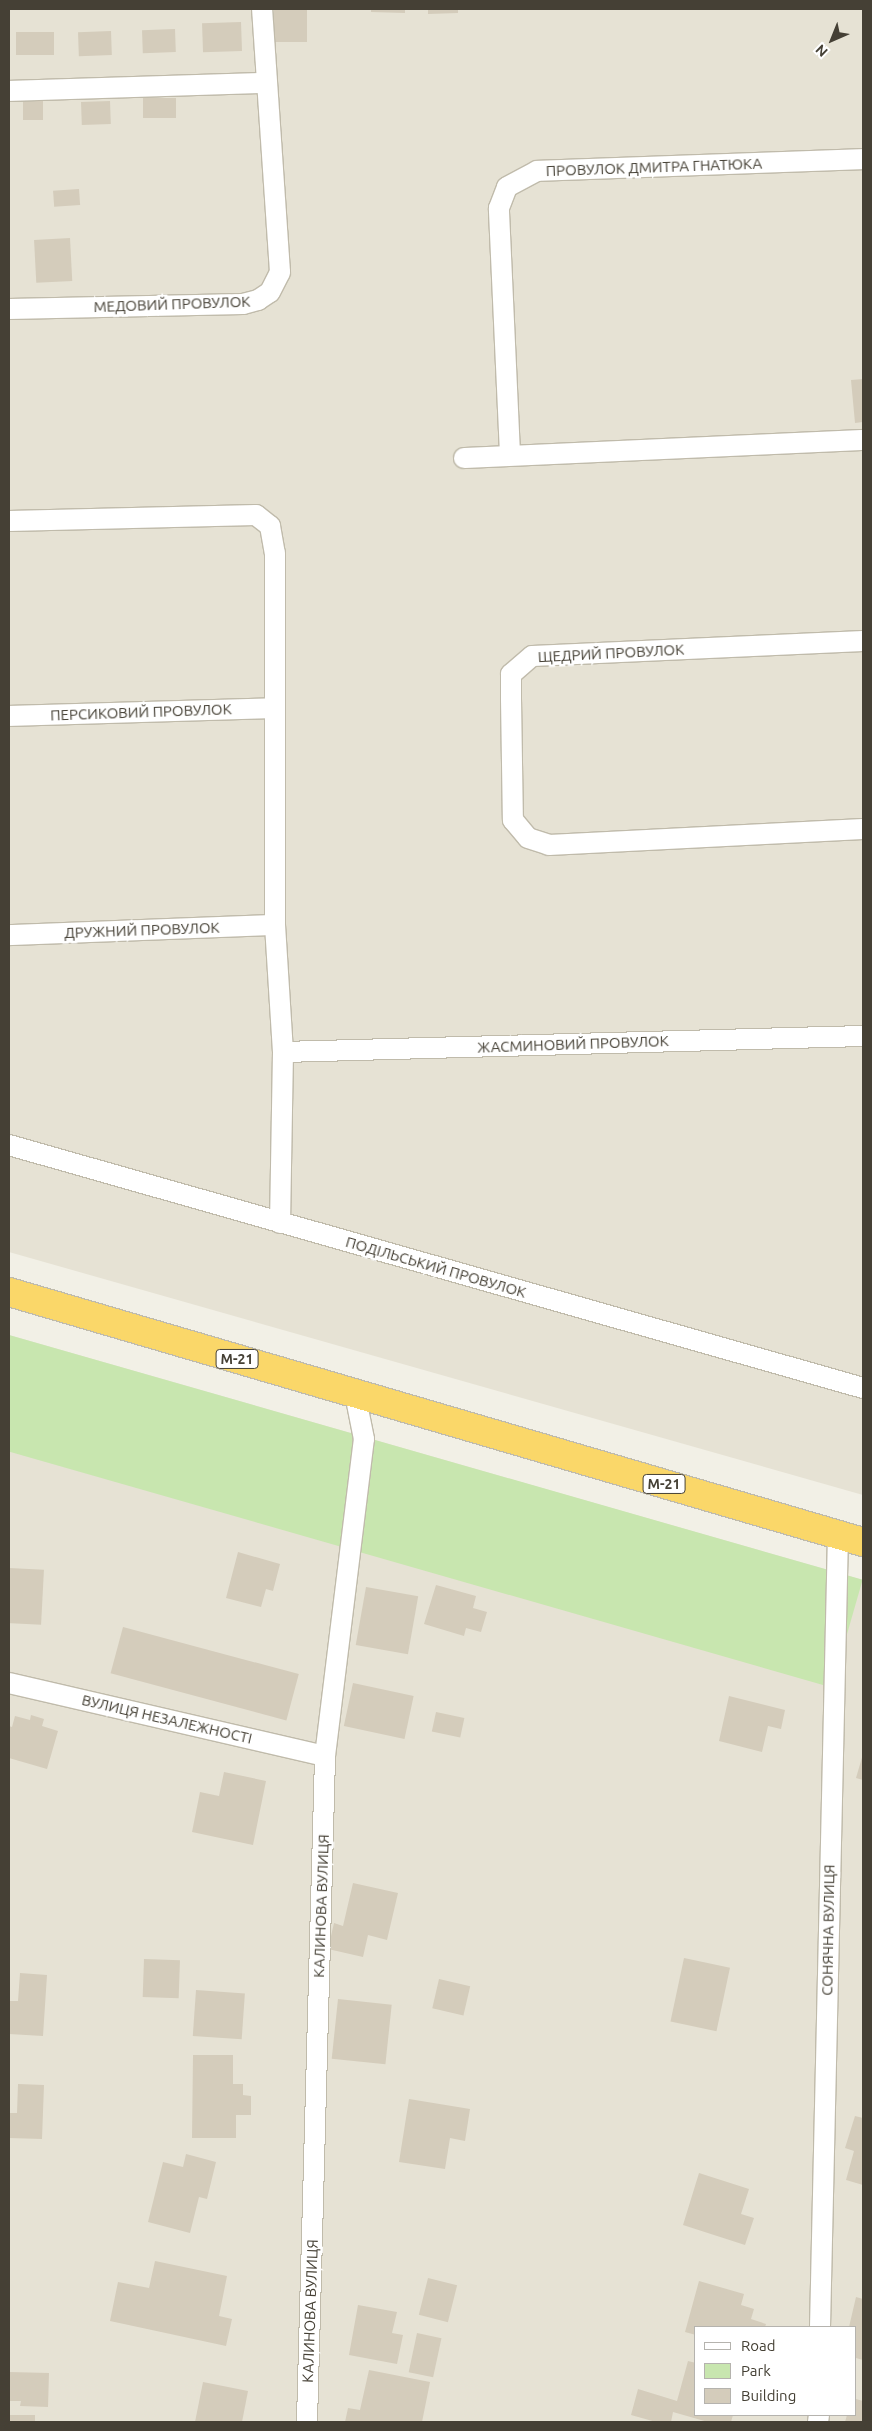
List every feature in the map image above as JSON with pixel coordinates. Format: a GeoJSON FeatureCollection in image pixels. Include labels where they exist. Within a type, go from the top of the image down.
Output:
{"type":"FeatureCollection","features":[{"type":"Feature","properties":{"kind":"highway","name":"М-21"},"geometry":{"type":"LineString","coordinates":[[9,1292],[863,1542]]}},
{"type":"Feature","properties":{"kind":"street","name":"МЕДОВИЙ ПРОВУЛОК"},"geometry":{"type":"LineString","coordinates":[[9,309],[243,304],[258,300],[270,292],[280,272],[262,9]]}},
{"type":"Feature","properties":{"kind":"street"},"geometry":{"type":"LineString","coordinates":[[9,92],[266,83]]}},
{"type":"Feature","properties":{"kind":"street","name":"ПРОВУЛОК ДМИТРА ГНАТЮКА"},"geometry":{"type":"LineString","coordinates":[[510,454],[499,208],[508,187],[537,171],[863,159]]}},
{"type":"Feature","properties":{"kind":"street"},"geometry":{"type":"LineString","coordinates":[[464,458],[510,454],[863,440]]}},
{"type":"Feature","properties":{"kind":"street"},"geometry":{"type":"LineString","coordinates":[[9,521],[256,515],[270,526],[275,553],[273,708],[274,925],[283,1052],[280,1223]]}},
{"type":"Feature","properties":{"kind":"street","name":"ЩЕДРИЙ ПРОВУЛОК"},"geometry":{"type":"LineString","coordinates":[[863,641],[532,656],[511,674],[510,698],[513,820],[528,838],[549,845],[863,829]]}},
{"type":"Feature","properties":{"kind":"street","name":"ПЕРСИКОВИЙ ПРОВУЛОК"},"geometry":{"type":"LineString","coordinates":[[9,716],[273,708]]}},
{"type":"Feature","properties":{"kind":"street","name":"ДРУЖНИЙ ПРОВУЛОК"},"geometry":{"type":"LineString","coordinates":[[9,935],[274,925]]}},
{"type":"Feature","properties":{"kind":"street","name":"ЖАСМИНОВИЙ ПРОВУЛОК"},"geometry":{"type":"LineString","coordinates":[[283,1052],[863,1036]]}},
{"type":"Feature","properties":{"kind":"street","name":"ПОДІЛЬСЬКИЙ ПРОВУЛОК"},"geometry":{"type":"LineString","coordinates":[[9,1145],[863,1388]]}},
{"type":"Feature","properties":{"kind":"street","name":"КАЛИНОВА ВУЛИЦЯ"},"geometry":{"type":"LineString","coordinates":[[307,2422],[325,1756],[364,1439],[356,1394]]}},
{"type":"Feature","properties":{"kind":"street","name":"СОНЯЧНА ВУЛИЦЯ"},"geometry":{"type":"LineString","coordinates":[[820,2326],[838,1534]]}},
{"type":"Feature","properties":{"kind":"street","name":"ВУЛИЦЯ НЕЗАЛЕЖНОСТІ"},"geometry":{"type":"LineString","coordinates":[[9,1683],[325,1756]]}},
{"type":"Feature","properties":{"kind":"shaded area"},"geometry":{"type":"Polygon","coordinates":[[[9,9],[863,9],[863,1495],[9,1252],[9,9]]]}},
{"type":"Feature","properties":{"kind":"shaded area"},"geometry":{"type":"Polygon","coordinates":[[[9,1335],[863,1580],[863,2422],[9,2422],[9,1335]]]}},
{"type":"Feature","properties":{"kind":"green space"},"geometry":{"type":"Polygon","coordinates":[[[9,1335],[863,1580],[832,1687],[9,1452],[9,1335]]]}},
{"type":"Feature","properties":{"kind":"building"},"geometry":{"type":"Polygon","coordinates":[[[274,9],[307,9],[307,42],[274,42],[274,9]]]}},
{"type":"Feature","properties":{"kind":"building"},"geometry":{"type":"Polygon","coordinates":[[[371,9],[405,9],[405,13],[371,12],[371,9]]]}},
{"type":"Feature","properties":{"kind":"building"},"geometry":{"type":"Polygon","coordinates":[[[428,9],[458,9],[458,13],[428,14],[428,9]]]}},
{"type":"Feature","properties":{"kind":"building"},"geometry":{"type":"Polygon","coordinates":[[[241,22],[242,51],[203,52],[202,23],[241,22]]]}},
{"type":"Feature","properties":{"kind":"building"},"geometry":{"type":"Polygon","coordinates":[[[175,29],[176,52],[143,53],[142,30],[175,29]]]}},
{"type":"Feature","properties":{"kind":"building"},"geometry":{"type":"Polygon","coordinates":[[[111,31],[112,55],[79,56],[78,32],[111,31]]]}},
{"type":"Feature","properties":{"kind":"building"},"geometry":{"type":"Polygon","coordinates":[[[16,32],[54,32],[54,55],[16,55],[16,32]]]}},
{"type":"Feature","properties":{"kind":"building"},"geometry":{"type":"Polygon","coordinates":[[[143,98],[176,98],[176,118],[143,118],[143,98]]]}},
{"type":"Feature","properties":{"kind":"building"},"geometry":{"type":"Polygon","coordinates":[[[23,100],[43,100],[43,120],[23,120],[23,100]]]}},
{"type":"Feature","properties":{"kind":"building"},"geometry":{"type":"Polygon","coordinates":[[[110,101],[111,124],[82,125],[81,102],[110,101]]]}},
{"type":"Feature","properties":{"kind":"building"},"geometry":{"type":"Polygon","coordinates":[[[79,189],[80,205],[54,207],[53,191],[79,189]]]}},
{"type":"Feature","properties":{"kind":"building"},"geometry":{"type":"Polygon","coordinates":[[[70,238],[72,281],[36,283],[34,240],[70,238]]]}},
{"type":"Feature","properties":{"kind":"building"},"geometry":{"type":"Polygon","coordinates":[[[863,379],[863,422],[855,423],[851,380],[863,379]]]}},
{"type":"Feature","properties":{"kind":"building"},"geometry":{"type":"Polygon","coordinates":[[[238,1552],[280,1564],[273,1591],[266,1589],[261,1607],[226,1598],[238,1552]]]}},
{"type":"Feature","properties":{"kind":"building"},"geometry":{"type":"Polygon","coordinates":[[[9,1568],[44,1570],[41,1625],[9,1623],[9,1568]]]}},
{"type":"Feature","properties":{"kind":"building"},"geometry":{"type":"Polygon","coordinates":[[[436,1585],[476,1596],[473,1608],[487,1612],[481,1632],[466,1628],[464,1636],[424,1624],[436,1585]]]}},
{"type":"Feature","properties":{"kind":"building"},"geometry":{"type":"Polygon","coordinates":[[[366,1587],[418,1596],[408,1654],[356,1645],[366,1587]]]}},
{"type":"Feature","properties":{"kind":"building"},"geometry":{"type":"Polygon","coordinates":[[[123,1627],[299,1674],[286,1720],[111,1673],[123,1627]]]}},
{"type":"Feature","properties":{"kind":"building"},"geometry":{"type":"Polygon","coordinates":[[[353,1683],[414,1696],[404,1739],[344,1726],[353,1683]]]}},
{"type":"Feature","properties":{"kind":"building"},"geometry":{"type":"Polygon","coordinates":[[[729,1696],[785,1710],[781,1729],[768,1726],[762,1752],[719,1741],[729,1696]]]}},
{"type":"Feature","properties":{"kind":"building"},"geometry":{"type":"Polygon","coordinates":[[[436,1712],[464,1718],[460,1738],[432,1732],[436,1712]]]}},
{"type":"Feature","properties":{"kind":"building"},"geometry":{"type":"Polygon","coordinates":[[[31,1715],[44,1719],[42,1726],[58,1731],[47,1769],[9,1758],[9,1726],[12,1727],[15,1716],[30,1720],[31,1715]]]}},
{"type":"Feature","properties":{"kind":"building"},"geometry":{"type":"Polygon","coordinates":[[[863,1754],[863,1780],[856,1778],[863,1754]]]}},
{"type":"Feature","properties":{"kind":"building"},"geometry":{"type":"Polygon","coordinates":[[[224,1772],[266,1781],[253,1845],[192,1832],[200,1792],[219,1796],[224,1772]]]}},
{"type":"Feature","properties":{"kind":"building"},"geometry":{"type":"Polygon","coordinates":[[[353,1883],[398,1893],[387,1940],[368,1935],[363,1957],[328,1949],[334,1923],[343,1926],[353,1883]]]}},
{"type":"Feature","properties":{"kind":"building"},"geometry":{"type":"Polygon","coordinates":[[[684,1958],[730,1968],[716,2031],[670,2022],[684,1958]]]}},
{"type":"Feature","properties":{"kind":"building"},"geometry":{"type":"Polygon","coordinates":[[[144,1959],[180,1960],[179,1998],[143,1997],[144,1959]]]}},
{"type":"Feature","properties":{"kind":"building"},"geometry":{"type":"Polygon","coordinates":[[[20,1973],[47,1975],[43,2036],[9,2034],[9,2001],[18,2001],[20,1973]]]}},
{"type":"Feature","properties":{"kind":"building"},"geometry":{"type":"Polygon","coordinates":[[[439,1979],[470,1986],[463,2015],[432,2008],[439,1979]]]}},
{"type":"Feature","properties":{"kind":"building"},"geometry":{"type":"Polygon","coordinates":[[[196,1990],[245,1993],[242,2039],[193,2036],[196,1990]]]}},
{"type":"Feature","properties":{"kind":"building"},"geometry":{"type":"Polygon","coordinates":[[[338,1999],[392,2005],[385,2064],[332,2059],[338,1999]]]}},
{"type":"Feature","properties":{"kind":"building"},"geometry":{"type":"Polygon","coordinates":[[[193,2055],[233,2055],[233,2084],[243,2084],[243,2095],[251,2096],[251,2115],[236,2115],[236,2138],[192,2138],[193,2055]]]}},
{"type":"Feature","properties":{"kind":"building"},"geometry":{"type":"Polygon","coordinates":[[[18,2084],[44,2085],[42,2139],[9,2138],[9,2113],[17,2113],[18,2084]]]}},
{"type":"Feature","properties":{"kind":"building"},"geometry":{"type":"Polygon","coordinates":[[[409,2099],[470,2109],[465,2141],[450,2138],[445,2169],[399,2162],[409,2099]]]}},
{"type":"Feature","properties":{"kind":"building"},"geometry":{"type":"Polygon","coordinates":[[[855,2116],[863,2118],[863,2185],[846,2180],[854,2151],[845,2148],[855,2116]]]}},
{"type":"Feature","properties":{"kind":"building"},"geometry":{"type":"Polygon","coordinates":[[[186,2154],[216,2162],[207,2199],[199,2197],[190,2233],[148,2222],[163,2162],[183,2167],[186,2154]]]}},
{"type":"Feature","properties":{"kind":"building"},"geometry":{"type":"Polygon","coordinates":[[[699,2173],[749,2189],[741,2214],[754,2218],[745,2245],[683,2225],[699,2173]]]}},
{"type":"Feature","properties":{"kind":"building"},"geometry":{"type":"Polygon","coordinates":[[[155,2261],[227,2276],[219,2316],[232,2319],[226,2346],[110,2321],[118,2282],[149,2288],[155,2261]]]}},
{"type":"Feature","properties":{"kind":"building"},"geometry":{"type":"Polygon","coordinates":[[[428,2278],[457,2285],[448,2322],[419,2315],[428,2278]]]}},
{"type":"Feature","properties":{"kind":"building"},"geometry":{"type":"Polygon","coordinates":[[[699,2281],[744,2294],[741,2305],[754,2309],[751,2319],[766,2324],[765,2326],[694,2326],[694,2334],[685,2332],[699,2281]]]}},
{"type":"Feature","properties":{"kind":"building"},"geometry":{"type":"Polygon","coordinates":[[[856,2297],[863,2299],[863,2360],[857,2358],[857,2326],[849,2326],[856,2297]]]}},
{"type":"Feature","properties":{"kind":"building"},"geometry":{"type":"Polygon","coordinates":[[[358,2305],[397,2312],[392,2333],[403,2335],[397,2364],[349,2355],[358,2305]]]}},
{"type":"Feature","properties":{"kind":"building"},"geometry":{"type":"Polygon","coordinates":[[[417,2333],[441,2338],[433,2377],[409,2372],[417,2333]]]}},
{"type":"Feature","properties":{"kind":"building"},"geometry":{"type":"Polygon","coordinates":[[[688,2361],[694,2362],[694,2416],[733,2416],[731,2422],[708,2422],[673,2412],[671,2422],[656,2422],[631,2415],[638,2389],[677,2401],[688,2361]]]}},
{"type":"Feature","properties":{"kind":"building"},"geometry":{"type":"Polygon","coordinates":[[[369,2370],[430,2382],[422,2422],[345,2422],[348,2408],[360,2410],[369,2370]]]}},
{"type":"Feature","properties":{"kind":"building"},"geometry":{"type":"Polygon","coordinates":[[[9,2372],[49,2373],[48,2407],[20,2406],[21,2401],[9,2401],[9,2372]]]}},
{"type":"Feature","properties":{"kind":"building"},"geometry":{"type":"Polygon","coordinates":[[[203,2382],[248,2391],[242,2422],[195,2422],[203,2382]]]}},
{"type":"Feature","properties":{"kind":"building"},"geometry":{"type":"Polygon","coordinates":[[[857,2399],[863,2401],[863,2422],[845,2422],[847,2416],[857,2416],[857,2399]]]}},
{"type":"Feature","properties":{"kind":"building"},"geometry":{"type":"Polygon","coordinates":[[[9,2415],[35,2415],[35,2422],[9,2422],[9,2415]]]}}]}
